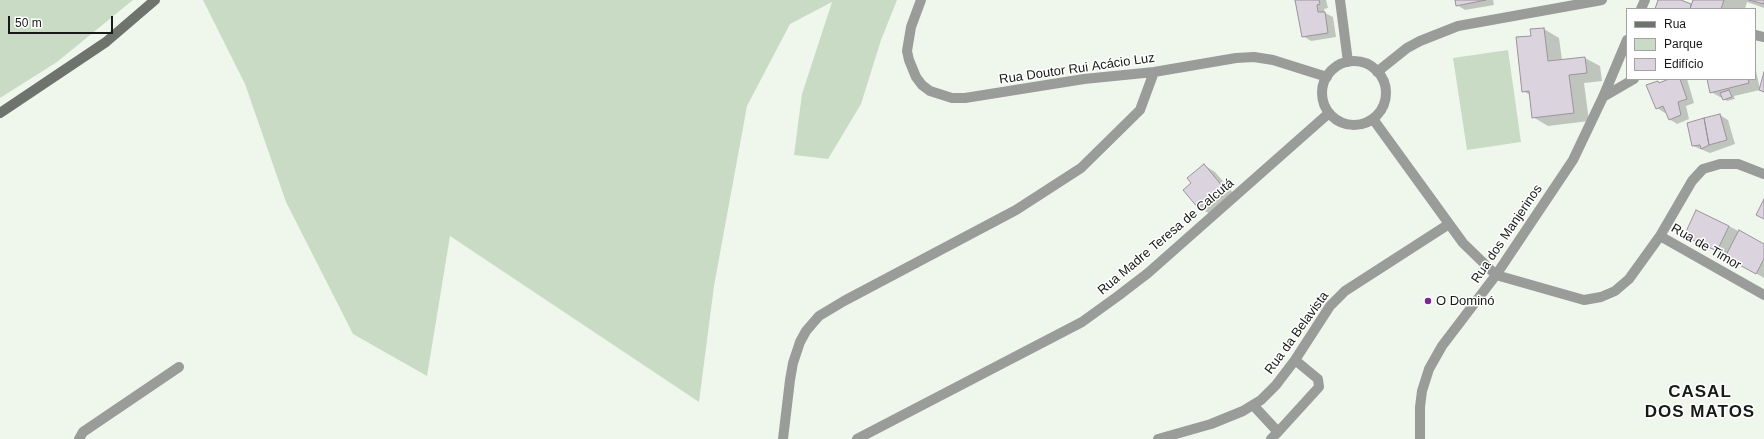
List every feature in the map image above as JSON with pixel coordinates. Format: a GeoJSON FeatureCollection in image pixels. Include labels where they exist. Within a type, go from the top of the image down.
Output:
{"type":"FeatureCollection","features":[{"type":"Feature","properties":{"kind":"main road"},"geometry":{"type":"LineString","coordinates":[[0,113],[106,42],[155,0]]}},
{"type":"Feature","properties":{"kind":"street","name":"Rua Doutor Rui Acácio Luz"},"geometry":{"type":"LineString","coordinates":[[921,0],[911,27],[907,51],[909,60],[916,77],[922,85],[930,91],[952,98],[966,98],[1084,79],[1154,72],[1236,58],[1254,57],[1291,64],[1327,77]]}},
{"type":"Feature","properties":{"kind":"street"},"geometry":{"type":"LineString","coordinates":[[1340,0],[1348,62]]}},
{"type":"Feature","properties":{"kind":"street"},"geometry":{"type":"LineString","coordinates":[[1378,72],[1407,48],[1420,41],[1458,26],[1602,0]]}},
{"type":"Feature","properties":{"kind":"street","name":"Rua dos Manjerinos"},"geometry":{"type":"LineString","coordinates":[[1420,439],[1420,407],[1422,390],[1429,369],[1442,346],[1496,275],[1573,160],[1603,97],[1626,42]]}},
{"type":"Feature","properties":{"kind":"street"},"geometry":{"type":"LineString","coordinates":[[1348,62],[1359,62],[1369,65],[1378,72],[1383,81],[1385,96],[1380,111],[1373,119],[1355,125],[1345,124],[1336,120],[1329,113],[1324,105],[1322,95],[1323,86],[1327,77],[1339,65],[1348,62]]}},
{"type":"Feature","properties":{"kind":"street"},"geometry":{"type":"LineString","coordinates":[[783,439],[793,363],[800,342],[806,331],[819,316],[1016,210],[1081,168],[1140,110],[1154,72]]}},
{"type":"Feature","properties":{"kind":"street"},"geometry":{"type":"LineString","coordinates":[[1603,97],[1632,80]]}},
{"type":"Feature","properties":{"kind":"street","name":"Rua Madre Teresa de Calcutá"},"geometry":{"type":"LineString","coordinates":[[857,439],[1082,322],[1148,273],[1329,113]]}},
{"type":"Feature","properties":{"kind":"street"},"geometry":{"type":"LineString","coordinates":[[1373,119],[1463,243],[1496,275]]}},
{"type":"Feature","properties":{"kind":"street"},"geometry":{"type":"LineString","coordinates":[[1660,236],[1692,181],[1703,169],[1720,164],[1738,164],[1764,174]]}},
{"type":"Feature","properties":{"kind":"street","name":"Rua da Belavista"},"geometry":{"type":"LineString","coordinates":[[1158,439],[1211,424],[1243,411],[1253,404],[1276,386],[1295,360],[1330,306],[1345,291],[1449,224]]}},
{"type":"Feature","properties":{"kind":"street","name":"Rua de Timor"},"geometry":{"type":"LineString","coordinates":[[1496,275],[1584,300],[1601,297],[1615,291],[1629,279],[1660,236],[1764,295]]}},
{"type":"Feature","properties":{"kind":"street"},"geometry":{"type":"LineString","coordinates":[[1253,404],[1275,436],[1319,387],[1318,379],[1295,360]]}},
{"type":"Feature","properties":{"kind":"street"},"geometry":{"type":"LineString","coordinates":[[79,439],[83,432],[178,367]]}},
{"type":"Feature","properties":{"kind":"green space"},"geometry":{"type":"Polygon","coordinates":[[[0,0],[133,0],[57,62],[0,98],[0,0]]]}},
{"type":"Feature","properties":{"kind":"green space"},"geometry":{"type":"Polygon","coordinates":[[[203,0],[897,0],[881,40],[861,104],[828,159],[794,155],[802,94],[832,2],[790,24],[747,106],[714,286],[699,402],[450,236],[427,376],[353,334],[286,202],[245,84],[203,0]]]}},
{"type":"Feature","properties":{"kind":"green space"},"geometry":{"type":"Polygon","coordinates":[[[1508,50],[1521,142],[1467,150],[1453,58],[1508,50]]]}},
{"type":"Feature","properties":{"kind":"building"},"geometry":{"type":"Polygon","coordinates":[[[1295,0],[1319,0],[1320,4],[1317,5],[1318,12],[1325,12],[1328,33],[1302,37],[1295,0]]]}},
{"type":"Feature","properties":{"kind":"building"},"geometry":{"type":"Polygon","coordinates":[[[1455,0],[1486,0],[1456,6],[1455,0]]]}},
{"type":"Feature","properties":{"kind":"building"},"geometry":{"type":"Polygon","coordinates":[[[1658,0],[1681,0],[1691,4],[1690,8],[1655,8],[1658,0]]]}},
{"type":"Feature","properties":{"kind":"building"},"geometry":{"type":"Polygon","coordinates":[[[1693,0],[1724,0],[1721,8],[1690,8],[1693,0]]]}},
{"type":"Feature","properties":{"kind":"building"},"geometry":{"type":"Polygon","coordinates":[[[1749,0],[1764,0],[1764,4],[1749,0]]]}},
{"type":"Feature","properties":{"kind":"building"},"geometry":{"type":"Polygon","coordinates":[[[1544,28],[1548,61],[1585,57],[1587,73],[1569,75],[1574,113],[1532,118],[1529,91],[1522,92],[1516,37],[1531,36],[1530,29],[1544,28]]]}},
{"type":"Feature","properties":{"kind":"building"},"geometry":{"type":"Polygon","coordinates":[[[1764,72],[1764,92],[1759,90],[1764,72]]]}},
{"type":"Feature","properties":{"kind":"building"},"geometry":{"type":"Polygon","coordinates":[[[1666,80],[1680,80],[1687,99],[1678,102],[1681,115],[1669,120],[1663,106],[1656,109],[1646,85],[1658,81],[1659,83],[1666,80]]]}},
{"type":"Feature","properties":{"kind":"building"},"geometry":{"type":"Polygon","coordinates":[[[1707,80],[1748,80],[1749,83],[1710,93],[1707,80]]]}},
{"type":"Feature","properties":{"kind":"building"},"geometry":{"type":"Polygon","coordinates":[[[1729,90],[1732,97],[1723,100],[1720,93],[1729,90]]]}},
{"type":"Feature","properties":{"kind":"building"},"geometry":{"type":"Polygon","coordinates":[[[1720,114],[1727,140],[1709,145],[1704,118],[1720,114]]]}},
{"type":"Feature","properties":{"kind":"building"},"geometry":{"type":"Polygon","coordinates":[[[1704,118],[1709,145],[1701,149],[1700,145],[1692,146],[1687,123],[1704,118]]]}},
{"type":"Feature","properties":{"kind":"building"},"geometry":{"type":"Polygon","coordinates":[[[1204,164],[1223,187],[1198,208],[1183,190],[1191,183],[1187,178],[1204,164]]]}},
{"type":"Feature","properties":{"kind":"building"},"geometry":{"type":"Polygon","coordinates":[[[1764,199],[1764,219],[1756,215],[1764,199]]]}},
{"type":"Feature","properties":{"kind":"building"},"geometry":{"type":"Polygon","coordinates":[[[1696,210],[1729,226],[1717,251],[1684,236],[1696,210]]]}},
{"type":"Feature","properties":{"kind":"building"},"geometry":{"type":"Polygon","coordinates":[[[1739,230],[1764,244],[1764,259],[1756,274],[1725,257],[1739,230]]]}},
{"type":"Feature","properties":{"kind":"place","name":"O Dominó"},"geometry":{"type":"Point","coordinates":[1428,301]}},
{"type":"Feature","properties":{"kind":"district","name":"CASAL DOS MATOS"},"geometry":{"type":"Point","coordinates":[1700,402]}}]}
